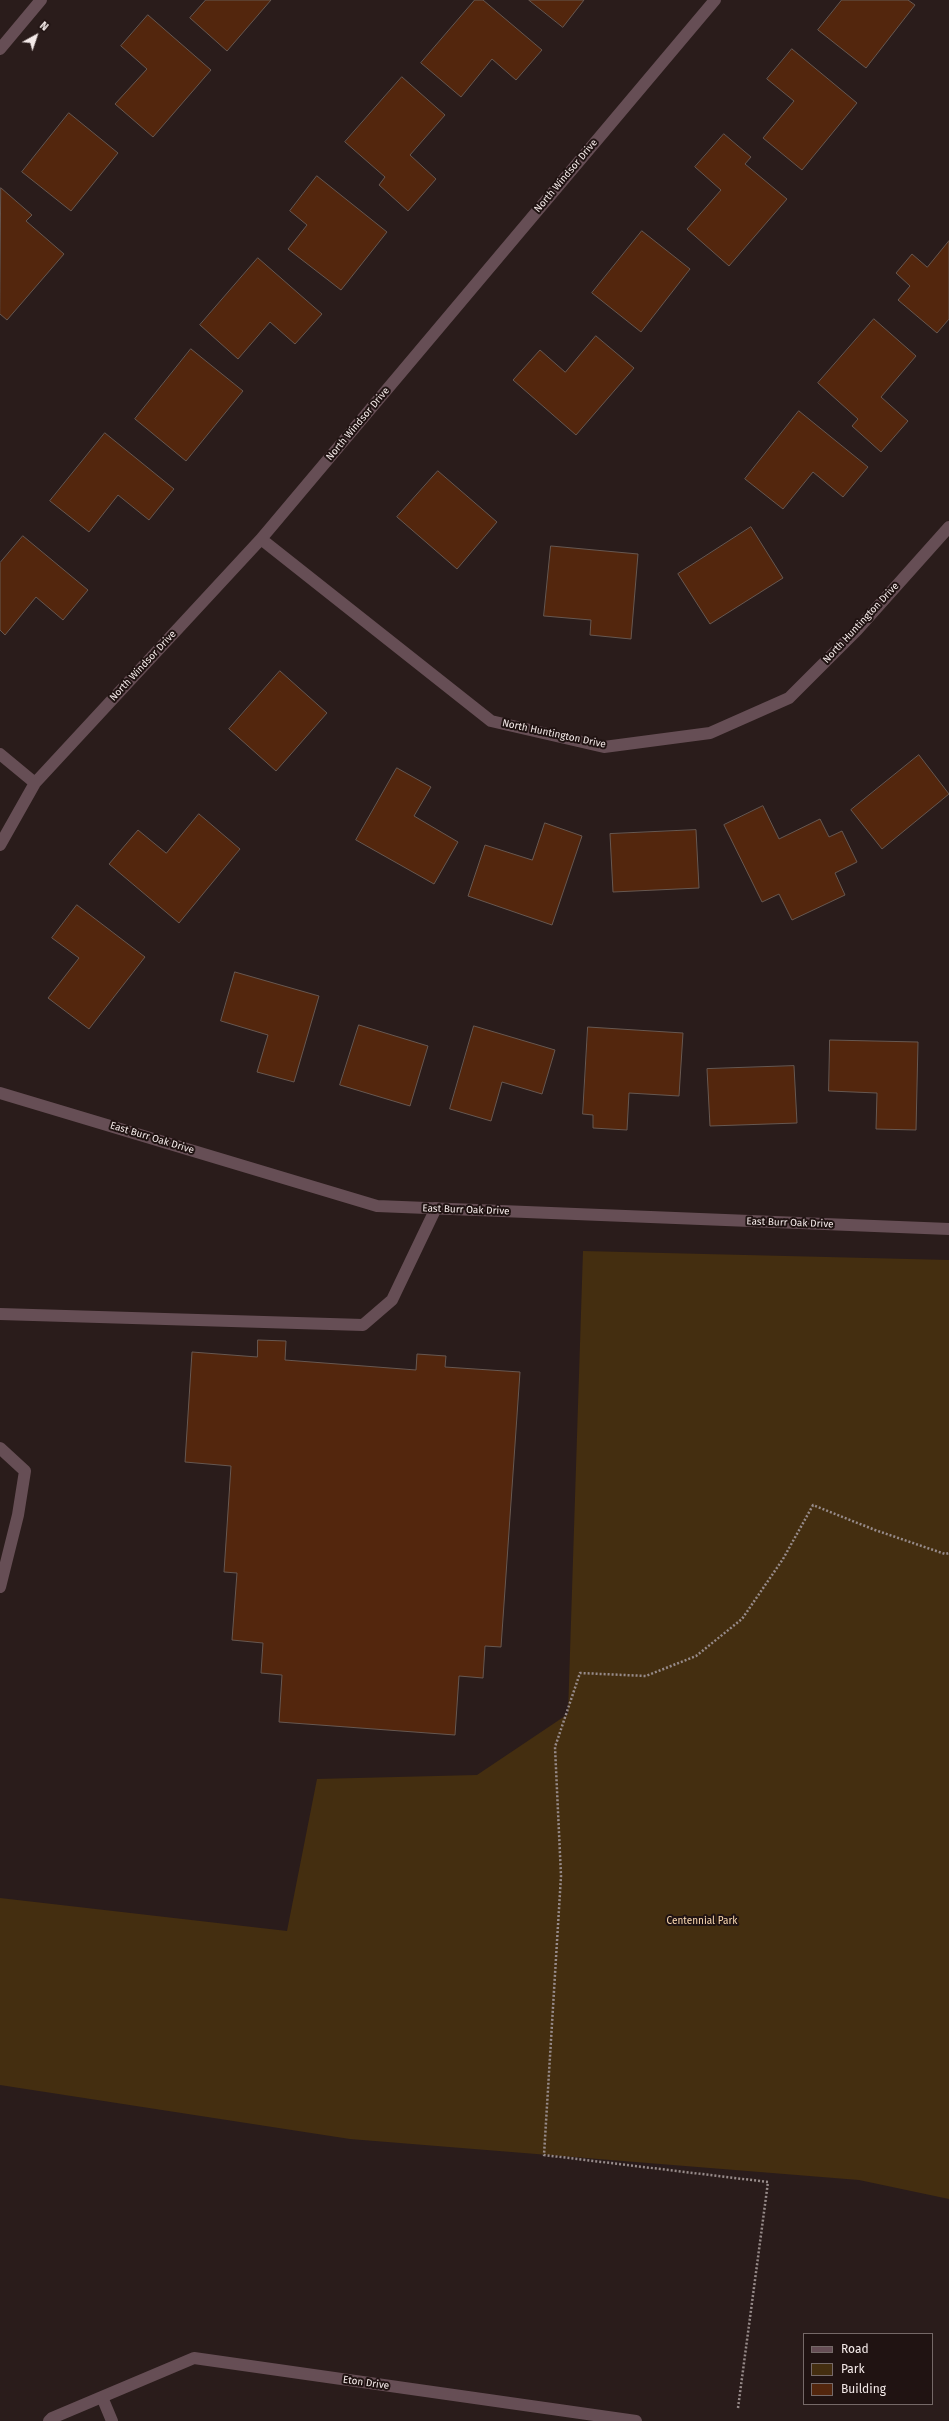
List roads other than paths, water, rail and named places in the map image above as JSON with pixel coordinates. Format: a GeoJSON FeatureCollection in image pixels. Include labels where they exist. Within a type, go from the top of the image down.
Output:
{"type":"FeatureCollection","features":[{"type":"Feature","properties":{"kind":"street"},"geometry":{"type":"LineString","coordinates":[[0,49],[41,0]]}},
{"type":"Feature","properties":{"kind":"street","name":"North Windsor Drive"},"geometry":{"type":"LineString","coordinates":[[0,845],[35,783],[261,539],[715,0]]}},
{"type":"Feature","properties":{"kind":"street","name":"North Huntington Drive"},"geometry":{"type":"LineString","coordinates":[[261,539],[491,721],[604,747],[710,733],[789,698],[857,630],[949,527]]}},
{"type":"Feature","properties":{"kind":"street"},"geometry":{"type":"LineString","coordinates":[[0,754],[35,783]]}},
{"type":"Feature","properties":{"kind":"street","name":"East Burr Oak Drive"},"geometry":{"type":"LineString","coordinates":[[0,1093],[377,1206],[949,1229]]}},
{"type":"Feature","properties":{"kind":"street"},"geometry":{"type":"LineString","coordinates":[[0,1314],[363,1325],[392,1300],[436,1208]]}},
{"type":"Feature","properties":{"kind":"street"},"geometry":{"type":"LineString","coordinates":[[0,1448],[25,1471],[18,1515],[0,1586]]}},
{"type":"Feature","properties":{"kind":"street","name":"Eton Drive"},"geometry":{"type":"LineString","coordinates":[[50,2421],[52,2418],[194,2358],[636,2421]]}},
{"type":"Feature","properties":{"kind":"street"},"geometry":{"type":"LineString","coordinates":[[102,2397],[112,2421]]}},
{"type":"Feature","properties":{"kind":"park label","name":"Centennial Park"},"geometry":{"type":"Point","coordinates":[702,1921]}}]}
